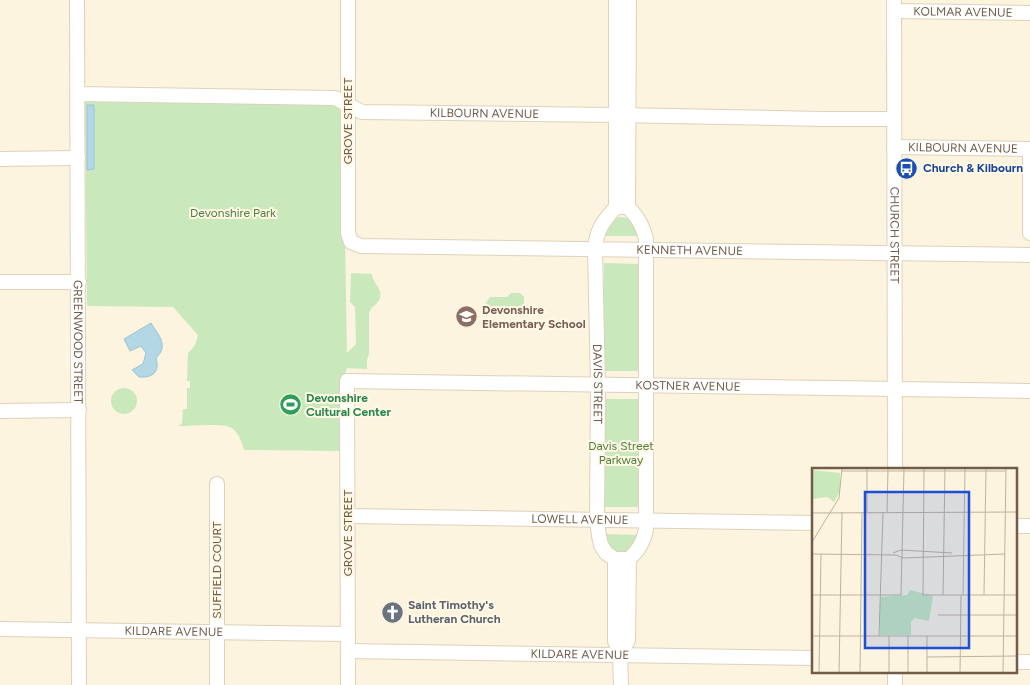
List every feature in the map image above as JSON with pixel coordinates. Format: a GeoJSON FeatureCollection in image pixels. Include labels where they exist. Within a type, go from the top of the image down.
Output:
{"type":"FeatureCollection","features":[{"type":"Feature","properties":{"kind":"street","name":"GREENWOOD STREET"},"geometry":{"type":"LineString","coordinates":[[77,0],[79,685]]}},
{"type":"Feature","properties":{"kind":"street","name":"GROVE STREET"},"geometry":{"type":"LineString","coordinates":[[348,0],[348,233],[351,242]]}},
{"type":"Feature","properties":{"kind":"street"},"geometry":{"type":"LineString","coordinates":[[616,0],[623,115]]}},
{"type":"Feature","properties":{"kind":"street"},"geometry":{"type":"LineString","coordinates":[[621,685],[620,655],[615,641],[622,559],[636,553],[642,543],[646,521],[646,239],[643,227],[637,216],[622,207],[623,115],[629,0]]}},
{"type":"Feature","properties":{"kind":"street","name":"KOLMAR AVENUE"},"geometry":{"type":"LineString","coordinates":[[894,6],[1030,13]]}},
{"type":"Feature","properties":{"kind":"street","name":"CHURCH STREET"},"geometry":{"type":"LineString","coordinates":[[894,6],[895,468]]}},
{"type":"Feature","properties":{"kind":"street","name":"KILBOURN AVENUE"},"geometry":{"type":"LineString","coordinates":[[78,94],[334,98],[362,112],[894,119]]}},
{"type":"Feature","properties":{"kind":"street","name":"KILBOURN AVENUE"},"geometry":{"type":"LineString","coordinates":[[894,147],[1030,149]]}},
{"type":"Feature","properties":{"kind":"street"},"geometry":{"type":"LineString","coordinates":[[1030,149],[1030,234]]}},
{"type":"Feature","properties":{"kind":"street"},"geometry":{"type":"LineString","coordinates":[[0,159],[78,158]]}},
{"type":"Feature","properties":{"kind":"street","name":"DAVIS STREET"},"geometry":{"type":"LineString","coordinates":[[622,207],[600,228],[596,237],[595,249],[598,385],[597,520],[601,545],[606,553],[622,559]]}},
{"type":"Feature","properties":{"kind":"street","name":"KENNETH AVENUE"},"geometry":{"type":"LineString","coordinates":[[351,242],[361,246],[1030,255]]}},
{"type":"Feature","properties":{"kind":"street"},"geometry":{"type":"LineString","coordinates":[[0,282],[79,282]]}},
{"type":"Feature","properties":{"kind":"street","name":"GROVE STREET"},"geometry":{"type":"LineString","coordinates":[[347,381],[348,685]]}},
{"type":"Feature","properties":{"kind":"street","name":"KOSTNER AVENUE"},"geometry":{"type":"LineString","coordinates":[[347,381],[1030,391]]}},
{"type":"Feature","properties":{"kind":"street"},"geometry":{"type":"LineString","coordinates":[[0,411],[79,410]]}},
{"type":"Feature","properties":{"kind":"street","name":"SUFFIELD COURT"},"geometry":{"type":"LineString","coordinates":[[217,484],[217,685]]}},
{"type":"Feature","properties":{"kind":"street","name":"LOWELL AVENUE"},"geometry":{"type":"LineString","coordinates":[[348,516],[812,523]]}},
{"type":"Feature","properties":{"kind":"street","name":"KILDARE AVENUE"},"geometry":{"type":"LineString","coordinates":[[0,628],[348,634]]}},
{"type":"Feature","properties":{"kind":"street","name":"KILDARE AVENUE"},"geometry":{"type":"LineString","coordinates":[[348,651],[812,658]]}},
{"type":"Feature","properties":{"kind":"street"},"geometry":{"type":"LineString","coordinates":[[895,672],[895,685]]}},
{"type":"Feature","properties":{"kind":"green space","name":"Devonshire Park"},"geometry":{"type":"Polygon","coordinates":[[[85,97],[337,101],[343,121],[347,353],[356,344],[355,307],[350,302],[351,273],[372,274],[381,295],[369,312],[367,369],[347,368],[341,386],[342,451],[244,450],[241,440],[230,427],[212,425],[178,426],[182,424],[183,409],[187,409],[187,388],[190,388],[190,381],[187,381],[188,353],[195,345],[198,335],[173,307],[87,306],[85,97]]]}},
{"type":"Feature","properties":{"kind":"green space"},"geometry":{"type":"Polygon","coordinates":[[[619,217],[630,220],[639,236],[604,236],[608,224],[619,217]]]}},
{"type":"Feature","properties":{"kind":"green space"},"geometry":{"type":"Polygon","coordinates":[[[604,263],[639,264],[639,371],[604,371],[604,263]]]}},
{"type":"Feature","properties":{"kind":"green space"},"geometry":{"type":"Polygon","coordinates":[[[511,293],[520,293],[524,297],[524,304],[515,314],[490,313],[487,311],[486,302],[490,297],[507,297],[511,293]]]}},
{"type":"Feature","properties":{"kind":"green space"},"geometry":{"type":"Polygon","coordinates":[[[124,388],[133,392],[137,401],[133,410],[124,414],[115,410],[111,401],[115,392],[124,388]]]}},
{"type":"Feature","properties":{"kind":"green space","name":"Davis Street Parkway"},"geometry":{"type":"Polygon","coordinates":[[[604,399],[638,399],[638,507],[603,507],[604,399]]]}},
{"type":"Feature","properties":{"kind":"green space"},"geometry":{"type":"Polygon","coordinates":[[[604,534],[638,535],[636,542],[628,551],[614,551],[609,547],[604,534]]]}},
{"type":"Feature","properties":{"kind":"water"},"geometry":{"type":"Polygon","coordinates":[[[87,105],[94,105],[94,169],[87,170],[87,105]]]}},
{"type":"Feature","properties":{"kind":"water"},"geometry":{"type":"Polygon","coordinates":[[[151,323],[160,336],[162,349],[156,358],[157,367],[154,373],[139,377],[132,370],[143,364],[146,353],[141,346],[130,351],[124,339],[151,323]]]}},
{"type":"Feature","properties":{"kind":"place","name":"Church & Kilbourn"},"geometry":{"type":"Point","coordinates":[907,168]}},
{"type":"Feature","properties":{"kind":"place","name":"Devonshire Elementary School"},"geometry":{"type":"Point","coordinates":[466,317]}},
{"type":"Feature","properties":{"kind":"place","name":"Devonshire Cultural Center"},"geometry":{"type":"Point","coordinates":[290,405]}},
{"type":"Feature","properties":{"kind":"place","name":"Saint Timothy's Lutheran Church"},"geometry":{"type":"Point","coordinates":[392,612]}}]}
